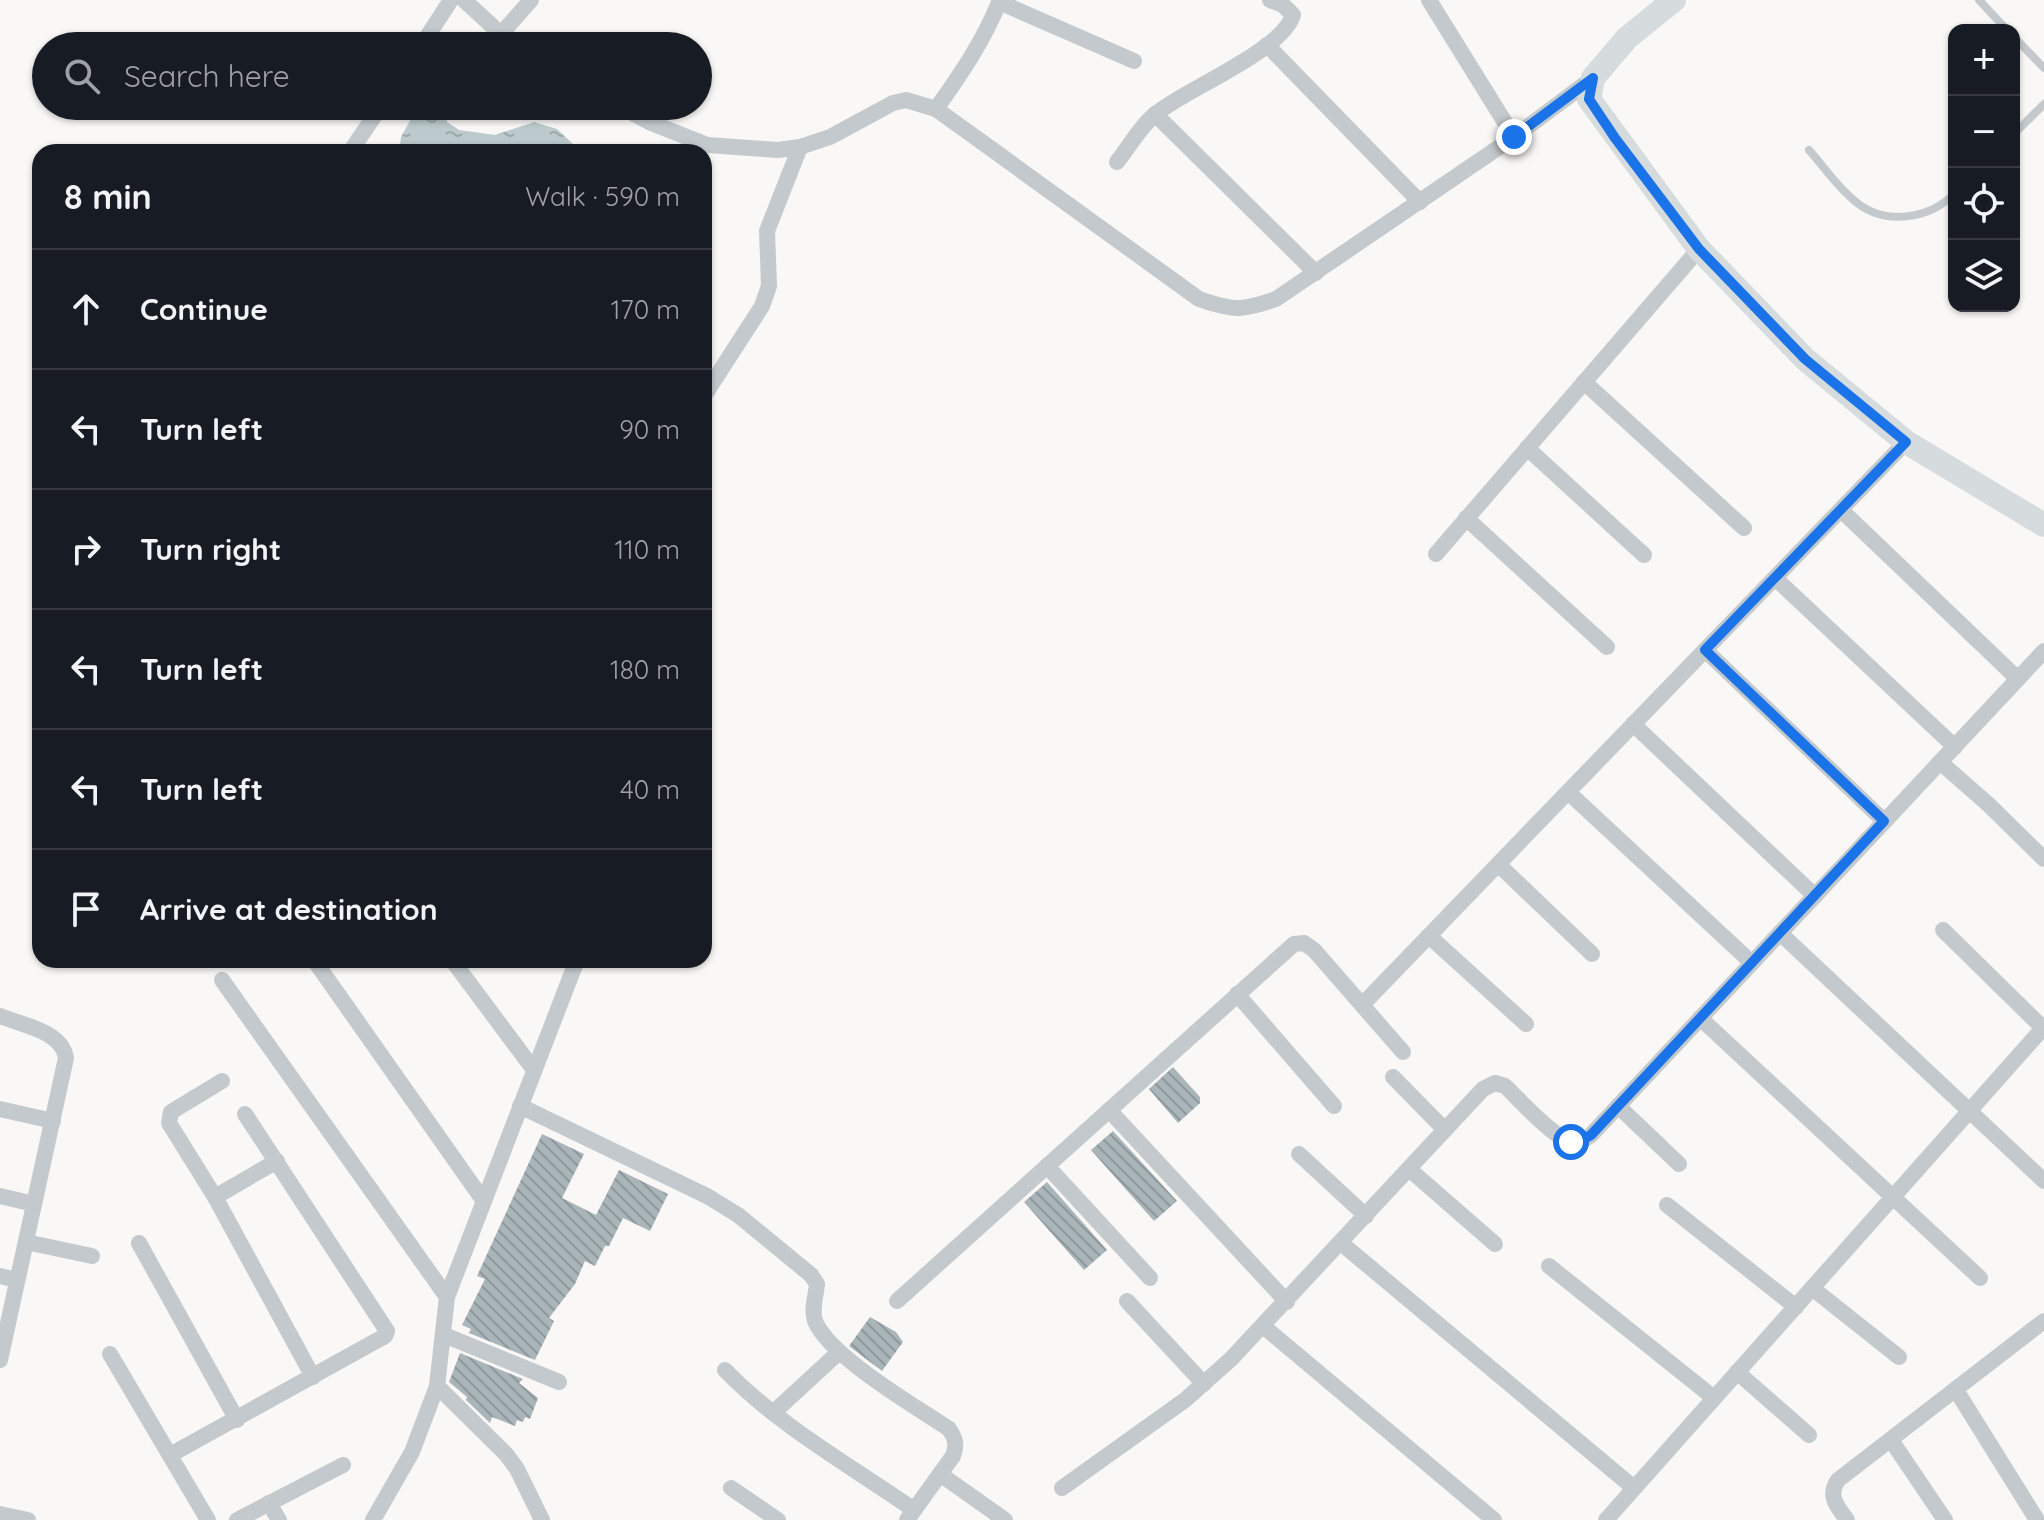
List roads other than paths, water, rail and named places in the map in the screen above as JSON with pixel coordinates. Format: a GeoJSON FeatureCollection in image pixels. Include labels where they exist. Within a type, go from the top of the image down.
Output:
{"type":"FeatureCollection","features":[{"type":"Feature","properties":{"kind":"street"},"geometry":{"type":"LineString","coordinates":[[430,32],[451,0]]}},
{"type":"Feature","properties":{"kind":"street"},"geometry":{"type":"LineString","coordinates":[[464,0],[499,32]]}},
{"type":"Feature","properties":{"kind":"street"},"geometry":{"type":"LineString","coordinates":[[503,32],[531,0]]}},
{"type":"Feature","properties":{"kind":"street"},"geometry":{"type":"LineString","coordinates":[[1117,162],[1155,114],[1267,45],[1290,26],[1293,15],[1283,5],[1270,0]]}},
{"type":"Feature","properties":{"kind":"street"},"geometry":{"type":"LineString","coordinates":[[1429,0],[1514,137]]}},
{"type":"Feature","properties":{"kind":"street"},"geometry":{"type":"LineString","coordinates":[[712,145],[778,150],[800,147],[830,137],[893,103],[906,100],[922,103],[936,109],[1199,299],[1225,308],[1243,310],[1276,299],[1514,137],[1593,78],[1627,38],[1674,0]]}},
{"type":"Feature","properties":{"kind":"street"},"geometry":{"type":"LineString","coordinates":[[936,109],[972,58],[999,1],[1134,61]]}},
{"type":"Feature","properties":{"kind":"street"},"geometry":{"type":"LineString","coordinates":[[1267,45],[1420,202]]}},
{"type":"Feature","properties":{"kind":"street"},"geometry":{"type":"LineString","coordinates":[[1593,78],[1589,99],[1615,138],[1699,249],[1805,359],[1906,442],[2044,525]]}},
{"type":"Feature","properties":{"kind":"street"},"geometry":{"type":"LineString","coordinates":[[1155,114],[1316,273]]}},
{"type":"Feature","properties":{"kind":"street"},"geometry":{"type":"LineString","coordinates":[[355,144],[372,120]]}},
{"type":"Feature","properties":{"kind":"street"},"geometry":{"type":"LineString","coordinates":[[645,120],[704,144]]}},
{"type":"Feature","properties":{"kind":"street"},"geometry":{"type":"LineString","coordinates":[[712,384],[762,306],[769,286],[767,231],[800,147]]}},
{"type":"Feature","properties":{"kind":"street"},"geometry":{"type":"LineString","coordinates":[[1436,554],[1699,249]]}},
{"type":"Feature","properties":{"kind":"street"},"geometry":{"type":"LineString","coordinates":[[1584,382],[1744,528]]}},
{"type":"Feature","properties":{"kind":"street"},"geometry":{"type":"LineString","coordinates":[[1362,1005],[1906,442]]}},
{"type":"Feature","properties":{"kind":"street"},"geometry":{"type":"LineString","coordinates":[[1527,448],[1644,555]]}},
{"type":"Feature","properties":{"kind":"street"},"geometry":{"type":"LineString","coordinates":[[1841,510],[2018,679]]}},
{"type":"Feature","properties":{"kind":"street"},"geometry":{"type":"LineString","coordinates":[[1466,518],[1607,647]]}},
{"type":"Feature","properties":{"kind":"street"},"geometry":{"type":"LineString","coordinates":[[1775,578],[1955,747]]}},
{"type":"Feature","properties":{"kind":"street"},"geometry":{"type":"LineString","coordinates":[[1705,650],[1884,821]]}},
{"type":"Feature","properties":{"kind":"street"},"geometry":{"type":"LineString","coordinates":[[1062,1488],[1204,1384],[1287,1302],[1483,1089],[1495,1083],[1505,1086],[1560,1136],[1571,1142],[1591,1135],[2044,651]]}},
{"type":"Feature","properties":{"kind":"street"},"geometry":{"type":"LineString","coordinates":[[1633,724],[1815,896]]}},
{"type":"Feature","properties":{"kind":"street"},"geometry":{"type":"LineString","coordinates":[[1940,762],[2044,859]]}},
{"type":"Feature","properties":{"kind":"street"},"geometry":{"type":"LineString","coordinates":[[1568,792],[1752,963]]}},
{"type":"Feature","properties":{"kind":"street"},"geometry":{"type":"LineString","coordinates":[[1499,865],[1592,954]]}},
{"type":"Feature","properties":{"kind":"street"},"geometry":{"type":"LineString","coordinates":[[1606,1520],[2044,1028],[1943,930]]}},
{"type":"Feature","properties":{"kind":"street"},"geometry":{"type":"LineString","coordinates":[[1780,933],[2044,1181]]}},
{"type":"Feature","properties":{"kind":"street"},"geometry":{"type":"LineString","coordinates":[[1429,936],[1526,1024]]}},
{"type":"Feature","properties":{"kind":"street"},"geometry":{"type":"LineString","coordinates":[[897,1301],[1294,944],[1304,943],[1314,950],[1403,1052]]}},
{"type":"Feature","properties":{"kind":"street"},"geometry":{"type":"LineString","coordinates":[[320,968],[483,1200]]}},
{"type":"Feature","properties":{"kind":"street"},"geometry":{"type":"LineString","coordinates":[[458,968],[534,1070]]}},
{"type":"Feature","properties":{"kind":"street"},"geometry":{"type":"LineString","coordinates":[[373,1520],[412,1452],[437,1386],[447,1297],[574,968]]}},
{"type":"Feature","properties":{"kind":"street"},"geometry":{"type":"LineString","coordinates":[[222,980],[447,1297]]}},
{"type":"Feature","properties":{"kind":"street"},"geometry":{"type":"LineString","coordinates":[[1237,994],[1334,1106]]}},
{"type":"Feature","properties":{"kind":"street"},"geometry":{"type":"LineString","coordinates":[[0,1016],[50,1036],[65,1049],[66,1058],[0,1360]]}},
{"type":"Feature","properties":{"kind":"street"},"geometry":{"type":"LineString","coordinates":[[1700,1018],[1980,1278]]}},
{"type":"Feature","properties":{"kind":"street"},"geometry":{"type":"LineString","coordinates":[[1393,1077],[1445,1130]]}},
{"type":"Feature","properties":{"kind":"street"},"geometry":{"type":"LineString","coordinates":[[222,1081],[171,1112],[169,1123],[215,1197],[313,1377]]}},
{"type":"Feature","properties":{"kind":"street"},"geometry":{"type":"LineString","coordinates":[[520,1106],[668,1176],[738,1215],[811,1275],[817,1284],[813,1310],[815,1319],[838,1353],[949,1429],[957,1446],[911,1515],[745,1392],[725,1370]]}},
{"type":"Feature","properties":{"kind":"street"},"geometry":{"type":"LineString","coordinates":[[1618,1106],[1679,1164]]}},
{"type":"Feature","properties":{"kind":"street"},"geometry":{"type":"LineString","coordinates":[[0,1109],[53,1121]]}},
{"type":"Feature","properties":{"kind":"street"},"geometry":{"type":"LineString","coordinates":[[1109,1110],[1287,1302]]}},
{"type":"Feature","properties":{"kind":"street"},"geometry":{"type":"LineString","coordinates":[[170,1455],[385,1336],[387,1331],[245,1114]]}},
{"type":"Feature","properties":{"kind":"street"},"geometry":{"type":"LineString","coordinates":[[1299,1154],[1366,1216]]}},
{"type":"Feature","properties":{"kind":"street"},"geometry":{"type":"LineString","coordinates":[[215,1197],[277,1161]]}},
{"type":"Feature","properties":{"kind":"street"},"geometry":{"type":"LineString","coordinates":[[1047,1166],[1150,1278]]}},
{"type":"Feature","properties":{"kind":"street"},"geometry":{"type":"LineString","coordinates":[[1409,1169],[1495,1244]]}},
{"type":"Feature","properties":{"kind":"street"},"geometry":{"type":"LineString","coordinates":[[0,1196],[34,1204]]}},
{"type":"Feature","properties":{"kind":"street"},"geometry":{"type":"LineString","coordinates":[[1667,1205],[1796,1307]]}},
{"type":"Feature","properties":{"kind":"street"},"geometry":{"type":"LineString","coordinates":[[26,1242],[92,1256]]}},
{"type":"Feature","properties":{"kind":"street"},"geometry":{"type":"LineString","coordinates":[[139,1243],[237,1420]]}},
{"type":"Feature","properties":{"kind":"street"},"geometry":{"type":"LineString","coordinates":[[1341,1243],[1634,1488]]}},
{"type":"Feature","properties":{"kind":"street"},"geometry":{"type":"LineString","coordinates":[[1549,1266],[1714,1398]]}},
{"type":"Feature","properties":{"kind":"street"},"geometry":{"type":"LineString","coordinates":[[0,1276],[17,1280]]}},
{"type":"Feature","properties":{"kind":"street"},"geometry":{"type":"LineString","coordinates":[[1812,1288],[1899,1357]]}},
{"type":"Feature","properties":{"kind":"street"},"geometry":{"type":"LineString","coordinates":[[1127,1301],[1204,1384]]}},
{"type":"Feature","properties":{"kind":"street"},"geometry":{"type":"LineString","coordinates":[[1263,1326],[1494,1520]]}},
{"type":"Feature","properties":{"kind":"street"},"geometry":{"type":"LineString","coordinates":[[1847,1520],[1833,1498],[1833,1488],[1838,1480],[1956,1390],[2041,1331]]}},
{"type":"Feature","properties":{"kind":"street"},"geometry":{"type":"LineString","coordinates":[[444,1335],[559,1382]]}},
{"type":"Feature","properties":{"kind":"street"},"geometry":{"type":"LineString","coordinates":[[773,1413],[838,1353]]}},
{"type":"Feature","properties":{"kind":"street"},"geometry":{"type":"LineString","coordinates":[[110,1354],[208,1520]]}},
{"type":"Feature","properties":{"kind":"street"},"geometry":{"type":"LineString","coordinates":[[1737,1372],[1809,1435]]}},
{"type":"Feature","properties":{"kind":"street"},"geometry":{"type":"LineString","coordinates":[[437,1386],[506,1454],[517,1469],[542,1520]]}},
{"type":"Feature","properties":{"kind":"street"},"geometry":{"type":"LineString","coordinates":[[1956,1390],[2037,1520]]}},
{"type":"Feature","properties":{"kind":"street"},"geometry":{"type":"LineString","coordinates":[[1891,1440],[1945,1520]]}},
{"type":"Feature","properties":{"kind":"street"},"geometry":{"type":"LineString","coordinates":[[237,1520],[343,1465]]}},
{"type":"Feature","properties":{"kind":"street"},"geometry":{"type":"LineString","coordinates":[[940,1474],[1005,1520]]}},
{"type":"Feature","properties":{"kind":"street"},"geometry":{"type":"LineString","coordinates":[[731,1488],[778,1520]]}},
{"type":"Feature","properties":{"kind":"street"},"geometry":{"type":"LineString","coordinates":[[269,1503],[279,1520]]}},
{"type":"Feature","properties":{"kind":"street"},"geometry":{"type":"LineString","coordinates":[[0,1514],[28,1520]]}},
{"type":"Feature","properties":{"kind":"lane"},"geometry":{"type":"LineString","coordinates":[[1979,0],[2001,24]]}},
{"type":"Feature","properties":{"kind":"lane"},"geometry":{"type":"LineString","coordinates":[[2020,43],[2044,68]]}},
{"type":"Feature","properties":{"kind":"lane"},"geometry":{"type":"LineString","coordinates":[[2020,128],[2044,104]]}},
{"type":"Feature","properties":{"kind":"lane"},"geometry":{"type":"LineString","coordinates":[[1809,150],[1856,203],[1875,213],[1892,217],[1913,216],[1930,211],[1948,198]]}},
{"type":"Feature","properties":{"kind":"water"},"geometry":{"type":"Polygon","coordinates":[[[410,120],[447,120],[459,130],[495,135],[534,122],[557,129],[573,144],[400,144],[410,120]]]}}]}
